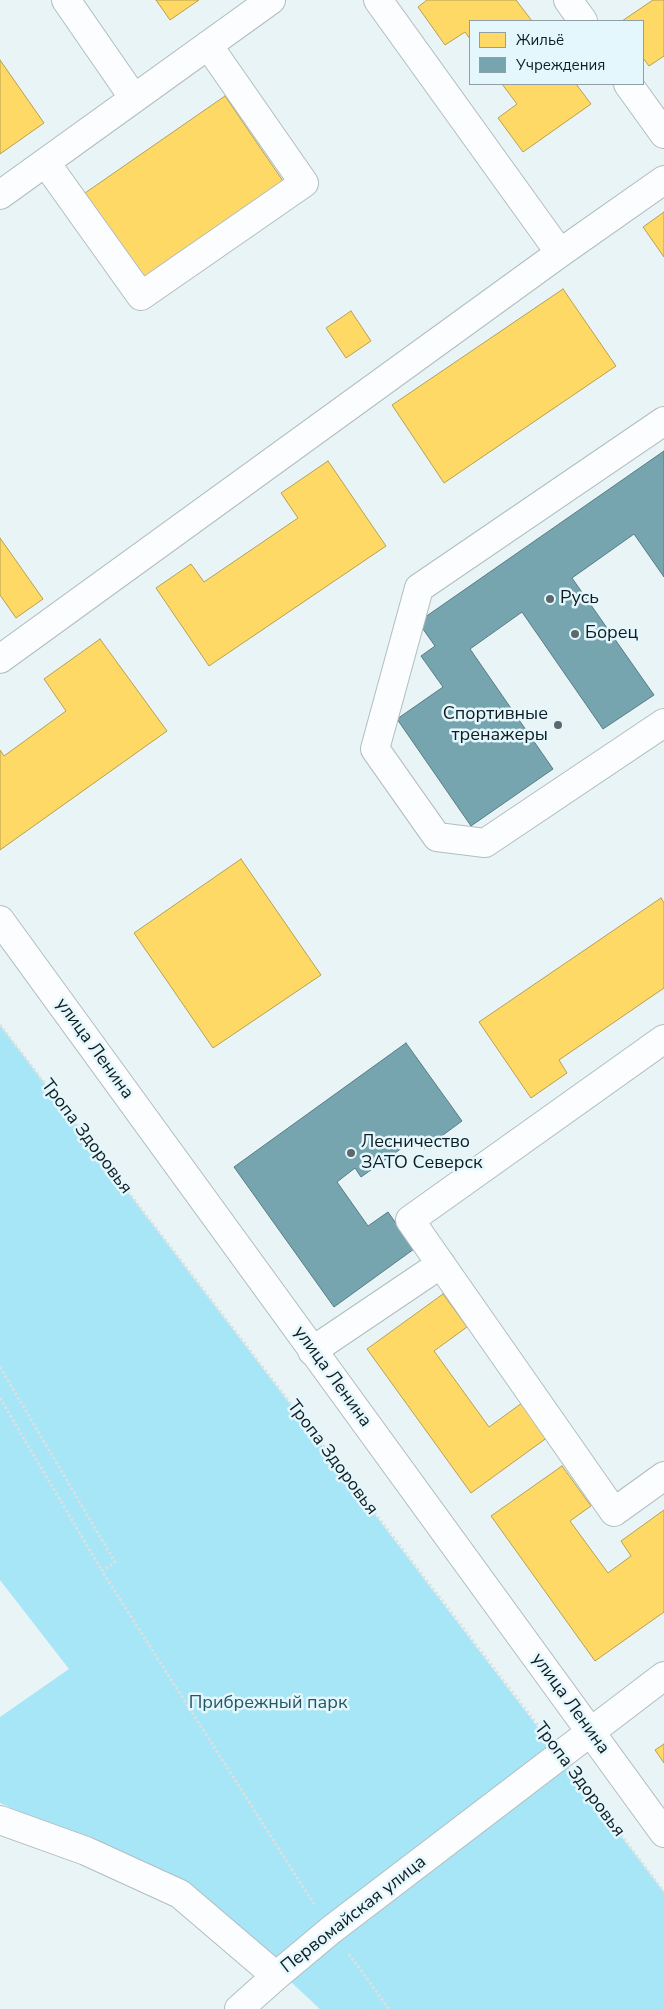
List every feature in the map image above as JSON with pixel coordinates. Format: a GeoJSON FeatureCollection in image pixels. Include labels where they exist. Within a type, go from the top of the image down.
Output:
{"type":"FeatureCollection","features":[{"type":"Feature","properties":{"kind":"street"},"geometry":{"type":"LineString","coordinates":[[66,0],[133,97]]}},
{"type":"Feature","properties":{"kind":"street"},"geometry":{"type":"LineString","coordinates":[[0,195],[46,163],[133,97],[271,0]]}},
{"type":"Feature","properties":{"kind":"street"},"geometry":{"type":"LineString","coordinates":[[378,0],[560,252]]}},
{"type":"Feature","properties":{"kind":"street"},"geometry":{"type":"LineString","coordinates":[[568,0],[582,20]]}},
{"type":"Feature","properties":{"kind":"street"},"geometry":{"type":"LineString","coordinates":[[46,163],[141,296],[304,184],[208,45]]}},
{"type":"Feature","properties":{"kind":"street"},"geometry":{"type":"LineString","coordinates":[[629,85],[664,134]]}},
{"type":"Feature","properties":{"kind":"street"},"geometry":{"type":"LineString","coordinates":[[0,659],[560,252],[664,180]]}},
{"type":"Feature","properties":{"kind":"street"},"geometry":{"type":"LineString","coordinates":[[664,421],[419,588],[375,749],[437,838],[485,842],[664,723]]}},
{"type":"Feature","properties":{"kind":"street","name":"улица Ленина"},"geometry":{"type":"LineString","coordinates":[[0,920],[664,1833]]}},
{"type":"Feature","properties":{"kind":"street"},"geometry":{"type":"LineString","coordinates":[[664,1039],[410,1220],[614,1512],[664,1476]]}},
{"type":"Feature","properties":{"kind":"street"},"geometry":{"type":"LineString","coordinates":[[312,1351],[441,1264]]}},
{"type":"Feature","properties":{"kind":"street","name":"Первомайская улица"},"geometry":{"type":"LineString","coordinates":[[0,1820],[86,1851],[180,1894],[276,1976],[331,1930],[664,1676]]}},
{"type":"Feature","properties":{"kind":"street"},"geometry":{"type":"LineString","coordinates":[[239,2009],[276,1976]]}},
{"type":"Feature","properties":{"kind":"path","name":"Тропа Здоровья"},"geometry":{"type":"LineString","coordinates":[[0,1025],[664,1892]]}},
{"type":"Feature","properties":{"kind":"path"},"geometry":{"type":"LineString","coordinates":[[0,1367],[115,1562],[102,1571]]}},
{"type":"Feature","properties":{"kind":"path"},"geometry":{"type":"LineString","coordinates":[[0,1398],[102,1571],[331,1930],[389,2009]]}},
{"type":"Feature","properties":{"kind":"green space","name":"Прибрежный парк"},"geometry":{"type":"Polygon","coordinates":[[[0,1025],[664,1892],[664,2009],[320,2009],[194,1892],[0,1803],[0,1717],[69,1669],[0,1580],[0,1025]]]}},
{"type":"Feature","properties":{"kind":"building: Жильё"},"geometry":{"type":"Polygon","coordinates":[[[156,0],[199,0],[170,20],[156,0]]]}},
{"type":"Feature","properties":{"kind":"building: Жильё"},"geometry":{"type":"Polygon","coordinates":[[[427,0],[516,0],[531,20],[469,20],[469,38],[465,32],[445,45],[418,7],[427,0]]]}},
{"type":"Feature","properties":{"kind":"building: Жильё"},"geometry":{"type":"Polygon","coordinates":[[[653,0],[664,0],[664,56],[649,66],[644,59],[644,20],[623,20],[653,0]]]}},
{"type":"Feature","properties":{"kind":"building: Жильё"},"geometry":{"type":"Polygon","coordinates":[[[0,60],[44,123],[0,154],[0,60]]]}},
{"type":"Feature","properties":{"kind":"building: Жильё"},"geometry":{"type":"Polygon","coordinates":[[[503,85],[577,85],[591,104],[523,152],[498,118],[517,104],[503,85]]]}},
{"type":"Feature","properties":{"kind":"building: Жильё"},"geometry":{"type":"Polygon","coordinates":[[[225,96],[285,184],[145,280],[85,193],[225,96]]]}},
{"type":"Feature","properties":{"kind":"building: Жильё"},"geometry":{"type":"Polygon","coordinates":[[[664,212],[664,257],[643,227],[664,212]]]}},
{"type":"Feature","properties":{"kind":"building: Жильё"},"geometry":{"type":"Polygon","coordinates":[[[563,289],[616,366],[444,483],[392,405],[563,289]]]}},
{"type":"Feature","properties":{"kind":"building: Жильё"},"geometry":{"type":"Polygon","coordinates":[[[351,311],[371,341],[346,358],[326,328],[351,311]]]}},
{"type":"Feature","properties":{"kind":"building: Жильё"},"geometry":{"type":"Polygon","coordinates":[[[328,461],[386,546],[209,666],[156,588],[191,564],[204,582],[298,518],[281,493],[328,461]]]}},
{"type":"Feature","properties":{"kind":"building: Жильё"},"geometry":{"type":"Polygon","coordinates":[[[0,538],[43,599],[16,618],[0,595],[0,538]]]}},
{"type":"Feature","properties":{"kind":"building: Жильё"},"geometry":{"type":"Polygon","coordinates":[[[100,639],[167,731],[0,850],[0,750],[4,756],[66,711],[44,679],[100,639]]]}},
{"type":"Feature","properties":{"kind":"building: Жильё"},"geometry":{"type":"Polygon","coordinates":[[[241,859],[321,975],[213,1048],[134,933],[241,859]]]}},
{"type":"Feature","properties":{"kind":"building: Жильё"},"geometry":{"type":"Polygon","coordinates":[[[661,898],[664,903],[664,988],[559,1060],[567,1073],[531,1098],[479,1022],[661,898]]]}},
{"type":"Feature","properties":{"kind":"building: Жильё"},"geometry":{"type":"Polygon","coordinates":[[[443,1294],[467,1327],[434,1351],[489,1427],[522,1403],[548,1437],[471,1493],[367,1349],[443,1294]]]}},
{"type":"Feature","properties":{"kind":"building: Жильё"},"geometry":{"type":"Polygon","coordinates":[[[562,1466],[591,1506],[570,1521],[608,1573],[631,1556],[621,1541],[664,1510],[664,1612],[595,1661],[491,1516],[562,1466]]]}},
{"type":"Feature","properties":{"kind":"building: Жильё"},"geometry":{"type":"Polygon","coordinates":[[[664,1744],[664,1763],[655,1750],[664,1744]]]}},
{"type":"Feature","properties":{"kind":"building: Учреждения","name":"Борец"},"geometry":{"type":"Polygon","coordinates":[[[664,451],[664,577],[634,534],[572,578],[654,695],[603,729],[522,612],[470,649],[553,769],[471,826],[397,719],[443,687],[421,656],[435,646],[418,622],[664,451]]]}},
{"type":"Feature","properties":{"kind":"building: Учреждения"},"geometry":{"type":"Polygon","coordinates":[[[406,1043],[462,1121],[424,1149],[416,1138],[361,1177],[355,1168],[337,1182],[368,1226],[388,1212],[414,1249],[334,1307],[234,1167],[406,1043]]]}},
{"type":"Feature","properties":{"kind":"place","name":"Русь"},"geometry":{"type":"Point","coordinates":[550,599]}},
{"type":"Feature","properties":{"kind":"place","name":"Борец"},"geometry":{"type":"Point","coordinates":[575,634]}},
{"type":"Feature","properties":{"kind":"place","name":"Спортивные тренажеры"},"geometry":{"type":"Point","coordinates":[558,725]}},
{"type":"Feature","properties":{"kind":"place","name":"Лесничество ЗАТО Северск"},"geometry":{"type":"Point","coordinates":[351,1153]}}]}
